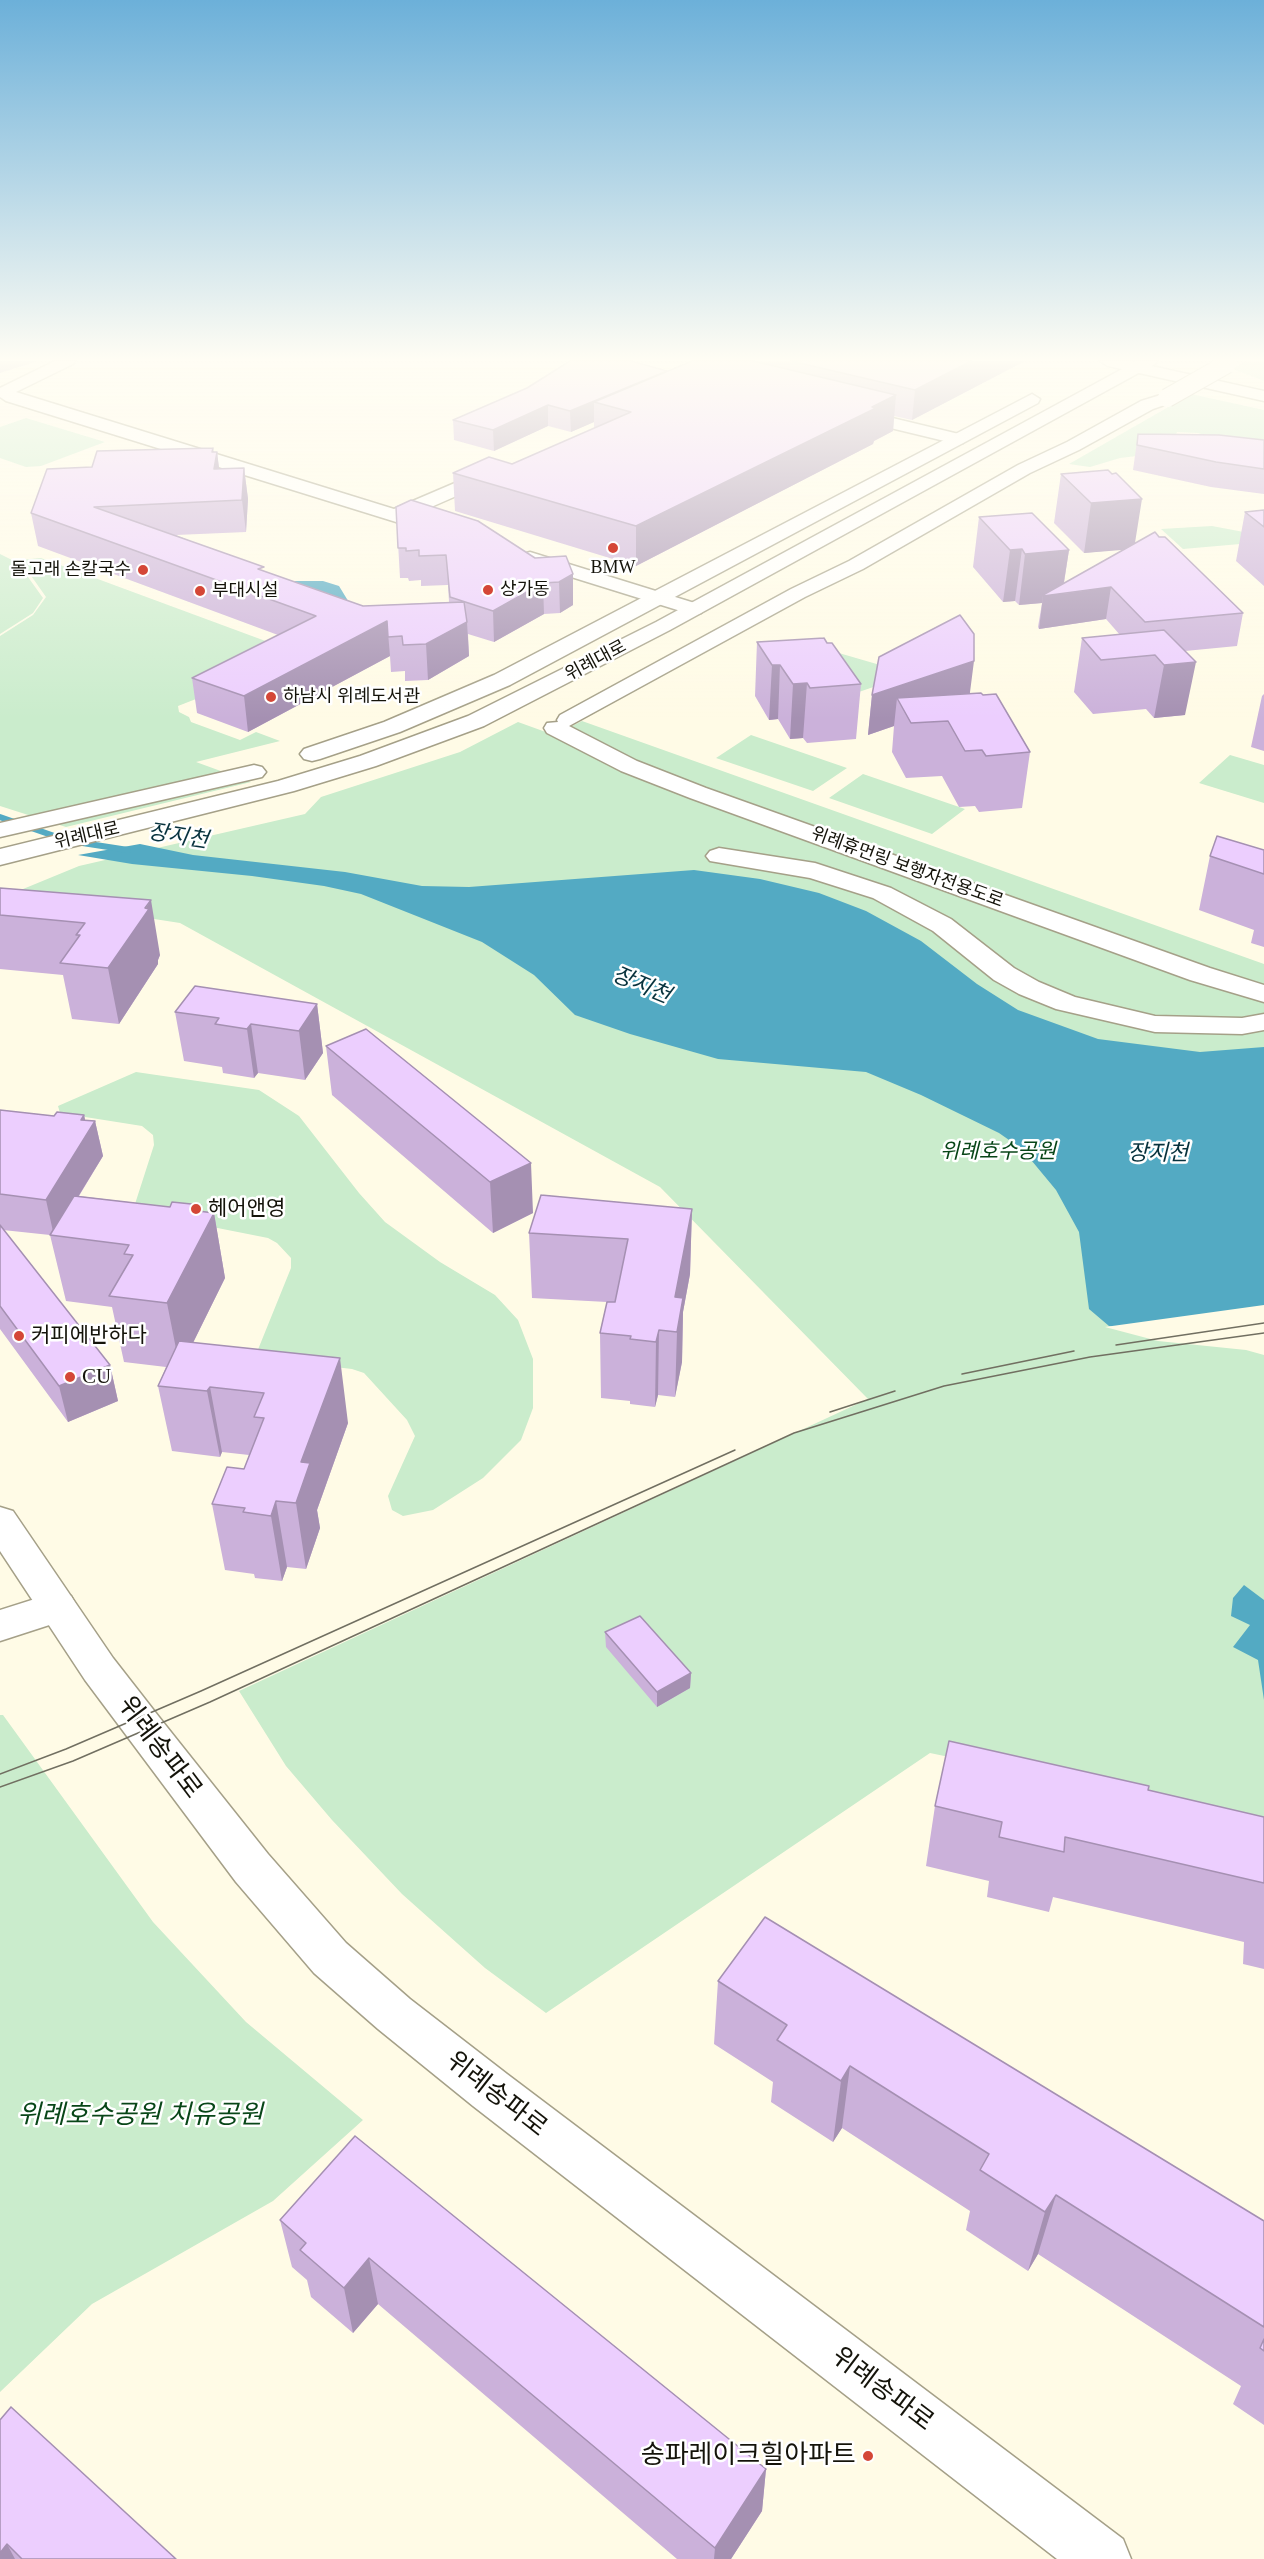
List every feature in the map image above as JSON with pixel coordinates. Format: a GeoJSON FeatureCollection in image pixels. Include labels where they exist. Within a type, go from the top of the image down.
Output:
{"type":"FeatureCollection","features":[{"type":"Feature","properties":{"kind":"street"},"geometry":{"type":"LineString","coordinates":[[280,480],[451,533]]}},
{"type":"Feature","properties":{"kind":"street"},"geometry":{"type":"LineString","coordinates":[[395,516],[477,480]]}},
{"type":"Feature","properties":{"kind":"street","name":"위례대로"},"geometry":{"type":"LineString","coordinates":[[294,760],[345,744],[452,703],[502,680],[878,480]]}},
{"type":"Feature","properties":{"kind":"street","name":"위례대로"},"geometry":{"type":"LineString","coordinates":[[0,830],[271,775],[368,761],[476,721],[539,691],[694,609],[930,480]]}},
{"type":"Feature","properties":{"kind":"street","name":"위례휴먼링 보행자전용도로"},"geometry":{"type":"LineString","coordinates":[[1004,480],[865,560],[798,593],[562,724],[629,766],[698,793],[1200,974],[1264,994]]}},
{"type":"Feature","properties":{"kind":"street"},"geometry":{"type":"LineString","coordinates":[[746,581],[729,577],[756,559],[752,547]]}},
{"type":"Feature","properties":{"kind":"street"},"geometry":{"type":"LineString","coordinates":[[517,554],[694,609]]}},
{"type":"Feature","properties":{"kind":"street","name":"위례대로"},"geometry":{"type":"LineString","coordinates":[[0,857],[271,775]]}},
{"type":"Feature","properties":{"kind":"street","name":"위례휴먼링 보행자전용도로"},"geometry":{"type":"LineString","coordinates":[[719,856],[767,862],[815,872],[882,893],[935,921],[968,943],[1004,974],[1066,1004],[1155,1024],[1242,1026],[1264,1022]]}},
{"type":"Feature","properties":{"kind":"street","name":"위례송파로"},"geometry":{"type":"LineString","coordinates":[[0,1521],[99,1669],[158,1748],[252,1868],[330,1958],[394,2014],[490,2090],[1103,2559]]}},
{"type":"Feature","properties":{"kind":"street"},"geometry":{"type":"LineString","coordinates":[[0,1626],[57,1607]]}},
{"type":"Feature","properties":{"kind":"green space"},"geometry":{"type":"Polygon","coordinates":[[[1212,526],[1249,533],[1263,542],[1183,549],[1161,529],[1212,526]]]}},
{"type":"Feature","properties":{"kind":"green space"},"geometry":{"type":"Polygon","coordinates":[[[0,554],[18,563],[43,598],[33,613],[0,634],[0,554]]]}},
{"type":"Feature","properties":{"kind":"green space"},"geometry":{"type":"Polygon","coordinates":[[[41,558],[306,656],[178,706],[179,712],[189,717],[191,722],[240,740],[256,732],[280,741],[196,762],[251,782],[66,827],[0,806],[0,636],[33,615],[46,597],[20,560],[41,558]]]}},
{"type":"Feature","properties":{"kind":"green space"},"geometry":{"type":"Polygon","coordinates":[[[801,642],[911,674],[856,693],[801,642]]]}},
{"type":"Feature","properties":{"kind":"green space","name":"위례호수공원"},"geometry":{"type":"Polygon","coordinates":[[[582,721],[1264,964],[1264,1823],[930,1753],[546,2013],[485,1968],[402,1894],[332,1820],[286,1766],[239,1691],[868,1399],[660,1187],[180,923],[6,896],[79,866],[305,814],[321,797],[460,752],[518,722],[554,735],[582,721]]]}},
{"type":"Feature","properties":{"kind":"green space"},"geometry":{"type":"Polygon","coordinates":[[[751,735],[847,768],[813,791],[716,758],[751,735]]]}},
{"type":"Feature","properties":{"kind":"green space"},"geometry":{"type":"Polygon","coordinates":[[[1230,755],[1264,765],[1264,803],[1199,783],[1230,755]]]}},
{"type":"Feature","properties":{"kind":"green space"},"geometry":{"type":"Polygon","coordinates":[[[863,774],[965,809],[932,834],[829,798],[863,774]]]}},
{"type":"Feature","properties":{"kind":"green space"},"geometry":{"type":"Polygon","coordinates":[[[136,1072],[259,1090],[299,1116],[359,1193],[385,1222],[440,1262],[495,1295],[518,1320],[533,1359],[533,1408],[521,1440],[483,1478],[433,1510],[403,1516],[392,1510],[388,1496],[415,1436],[407,1420],[364,1373],[352,1369],[266,1359],[257,1352],[291,1268],[291,1258],[277,1243],[268,1238],[147,1214],[135,1204],[154,1145],[153,1135],[142,1126],[60,1113],[58,1106],[136,1072]]]}},
{"type":"Feature","properties":{"kind":"green space","name":"위례호수공원 치유공원"},"geometry":{"type":"Polygon","coordinates":[[[0,1715],[3,1715],[153,1922],[246,2022],[363,2120],[273,2201],[92,2304],[0,2392],[0,1715]]]}},
{"type":"Feature","properties":{"kind":"water"},"geometry":{"type":"Polygon","coordinates":[[[287,581],[323,581],[339,586],[350,604],[287,581]]]}},
{"type":"Feature","properties":{"kind":"water","name":"장지천"},"geometry":{"type":"Polygon","coordinates":[[[140,844],[193,855],[345,872],[422,886],[469,887],[694,870],[760,879],[819,893],[866,911],[921,941],[977,984],[1018,1010],[1098,1039],[1200,1052],[1264,1047],[1264,1352],[1109,1326],[1089,1309],[1079,1232],[1056,1190],[1022,1149],[999,1133],[921,1095],[866,1072],[718,1059],[630,1034],[575,1015],[534,975],[482,942],[361,894],[324,886],[252,876],[132,864],[78,855],[140,844]]]}},
{"type":"Feature","properties":{"kind":"water"},"geometry":{"type":"Polygon","coordinates":[[[1244,1585],[1264,1600],[1264,1700],[1258,1660],[1233,1647],[1250,1625],[1231,1616],[1233,1598],[1244,1585]]]}},
{"type":"Feature","properties":{"kind":"pier"},"geometry":{"type":"Polygon","coordinates":[[[1264,1305],[1264,1355],[1246,1350],[1158,1341],[1105,1327],[1264,1305]]]}},
{"type":"Feature","properties":{"kind":"building"},"geometry":{"type":"Polygon","coordinates":[[[43,480],[243,480],[242,500],[94,507],[264,567],[258,569],[363,606],[464,602],[467,622],[426,644],[403,645],[402,636],[388,637],[387,621],[244,696],[192,678],[316,616],[31,513],[43,480]]]}},
{"type":"Feature","properties":{"kind":"building"},"geometry":{"type":"Polygon","coordinates":[[[479,480],[729,480],[636,526],[479,480]]]}},
{"type":"Feature","properties":{"kind":"building"},"geometry":{"type":"Polygon","coordinates":[[[1068,480],[1123,480],[1142,499],[1091,503],[1068,480]]]}},
{"type":"Feature","properties":{"kind":"building"},"geometry":{"type":"Polygon","coordinates":[[[411,500],[478,521],[535,558],[566,556],[573,574],[559,582],[543,583],[493,611],[450,597],[446,555],[419,556],[419,550],[406,551],[406,548],[398,548],[396,507],[411,500]]]}},
{"type":"Feature","properties":{"kind":"building"},"geometry":{"type":"Polygon","coordinates":[[[1264,510],[1264,527],[1245,512],[1264,510]]]}},
{"type":"Feature","properties":{"kind":"building"},"geometry":{"type":"Polygon","coordinates":[[[1032,513],[1069,550],[1025,554],[1022,549],[1010,550],[979,517],[1032,513]]]}},
{"type":"Feature","properties":{"kind":"building"},"geometry":{"type":"Polygon","coordinates":[[[1155,532],[1159,537],[1165,537],[1243,613],[1145,622],[1111,587],[1043,596],[1043,595],[1155,532]]]}},
{"type":"Feature","properties":{"kind":"building"},"geometry":{"type":"Polygon","coordinates":[[[960,615],[974,634],[974,661],[872,695],[879,657],[960,615]]]}},
{"type":"Feature","properties":{"kind":"building"},"geometry":{"type":"Polygon","coordinates":[[[1164,630],[1196,662],[1164,665],[1155,655],[1101,660],[1082,638],[1164,630]]]}},
{"type":"Feature","properties":{"kind":"building"},"geometry":{"type":"Polygon","coordinates":[[[824,638],[827,643],[832,643],[861,684],[810,688],[807,683],[793,684],[780,665],[772,665],[757,642],[824,638]]]}},
{"type":"Feature","properties":{"kind":"building"},"geometry":{"type":"Polygon","coordinates":[[[981,693],[983,695],[996,694],[1030,752],[986,756],[982,750],[965,751],[948,721],[911,723],[897,698],[981,693]]]}},
{"type":"Feature","properties":{"kind":"building"},"geometry":{"type":"Polygon","coordinates":[[[1217,836],[1264,850],[1264,874],[1210,856],[1217,836]]]}},
{"type":"Feature","properties":{"kind":"building"},"geometry":{"type":"Polygon","coordinates":[[[0,888],[151,900],[145,908],[149,909],[108,968],[60,963],[80,935],[76,935],[85,923],[0,915],[0,888]]]}},
{"type":"Feature","properties":{"kind":"building"},"geometry":{"type":"Polygon","coordinates":[[[195,986],[317,1004],[299,1031],[251,1024],[247,1029],[215,1024],[219,1018],[175,1012],[195,986]]]}},
{"type":"Feature","properties":{"kind":"building"},"geometry":{"type":"Polygon","coordinates":[[[366,1029],[531,1163],[490,1182],[326,1046],[366,1029]]]}},
{"type":"Feature","properties":{"kind":"building"},"geometry":{"type":"Polygon","coordinates":[[[0,1110],[54,1116],[57,1112],[84,1115],[81,1120],[95,1121],[46,1200],[0,1194],[0,1110]]]}},
{"type":"Feature","properties":{"kind":"building"},"geometry":{"type":"Polygon","coordinates":[[[541,1195],[692,1209],[675,1297],[683,1298],[677,1332],[659,1330],[656,1342],[630,1339],[631,1336],[600,1333],[607,1302],[615,1302],[628,1239],[529,1233],[541,1195]]]}},
{"type":"Feature","properties":{"kind":"building"},"geometry":{"type":"Polygon","coordinates":[[[74,1196],[170,1207],[172,1202],[201,1205],[198,1211],[214,1213],[167,1303],[109,1296],[133,1255],[124,1254],[129,1245],[50,1235],[74,1196]]]}},
{"type":"Feature","properties":{"kind":"building"},"geometry":{"type":"Polygon","coordinates":[[[0,1225],[110,1365],[59,1386],[0,1306],[0,1225]]]}},
{"type":"Feature","properties":{"kind":"building"},"geometry":{"type":"Polygon","coordinates":[[[179,1341],[340,1358],[301,1462],[310,1463],[296,1503],[276,1501],[271,1516],[243,1512],[245,1508],[212,1504],[227,1467],[244,1469],[264,1418],[254,1417],[264,1393],[210,1387],[207,1391],[158,1386],[179,1341]]]}},
{"type":"Feature","properties":{"kind":"building"},"geometry":{"type":"Polygon","coordinates":[[[640,1616],[691,1673],[657,1692],[605,1632],[640,1616]]]}},
{"type":"Feature","properties":{"kind":"building"},"geometry":{"type":"Polygon","coordinates":[[[949,1741],[1149,1786],[1148,1790],[1264,1817],[1264,1883],[1065,1837],[1064,1852],[999,1837],[1002,1822],[935,1806],[949,1741]]]}},
{"type":"Feature","properties":{"kind":"building"},"geometry":{"type":"Polygon","coordinates":[[[765,1917],[1264,2221],[1264,2327],[1056,2195],[1045,2212],[980,2170],[989,2154],[850,2066],[841,2081],[777,2040],[787,2025],[718,1981],[765,1917]]]}},
{"type":"Feature","properties":{"kind":"building"},"geometry":{"type":"Polygon","coordinates":[[[355,2136],[766,2469],[715,2548],[369,2258],[344,2288],[300,2250],[306,2243],[280,2220],[355,2136]]]}},
{"type":"Feature","properties":{"kind":"building"},"geometry":{"type":"Polygon","coordinates":[[[1264,2339],[1264,2351],[1260,2348],[1264,2339]]]}},
{"type":"Feature","properties":{"kind":"building"},"geometry":{"type":"Polygon","coordinates":[[[11,2407],[176,2559],[22,2559],[7,2544],[0,2553],[0,2420],[11,2407]]]}},
{"type":"Feature","properties":{"kind":"waterway","name":"장지천"},"geometry":{"type":"LineString","coordinates":[[0,817],[63,839]]}},
{"type":"Feature","properties":{"kind":"waterway","name":"장지천"},"geometry":{"type":"LineString","coordinates":[[76,842],[128,850]]}},
{"type":"Feature","properties":{"kind":"tram line"},"geometry":{"type":"LineString","coordinates":[[1116,1345],[1264,1323]]}},
{"type":"Feature","properties":{"kind":"tram line"},"geometry":{"type":"LineString","coordinates":[[0,1787],[73,1761],[210,1702],[794,1433],[944,1386],[1090,1357],[1264,1333]]}},
{"type":"Feature","properties":{"kind":"tram line"},"geometry":{"type":"LineString","coordinates":[[962,1374],[1074,1351]]}},
{"type":"Feature","properties":{"kind":"tram line"},"geometry":{"type":"LineString","coordinates":[[830,1412],[895,1391]]}},
{"type":"Feature","properties":{"kind":"tram line"},"geometry":{"type":"LineString","coordinates":[[0,1774],[66,1749],[201,1691],[735,1450]]}},
{"type":"Feature","properties":{"kind":"place","name":"BMW"},"geometry":{"type":"Point","coordinates":[613,548]}},
{"type":"Feature","properties":{"kind":"place","name":"돌고래 손칼국수"},"geometry":{"type":"Point","coordinates":[143,570]}},
{"type":"Feature","properties":{"kind":"place","name":"상가동"},"geometry":{"type":"Point","coordinates":[488,590]}},
{"type":"Feature","properties":{"kind":"place","name":"부대시설"},"geometry":{"type":"Point","coordinates":[200,591]}},
{"type":"Feature","properties":{"kind":"place","name":"하남시 위례도서관"},"geometry":{"type":"Point","coordinates":[271,697]}},
{"type":"Feature","properties":{"kind":"place","name":"헤어앤영"},"geometry":{"type":"Point","coordinates":[196,1209]}},
{"type":"Feature","properties":{"kind":"place","name":"커피에반하다"},"geometry":{"type":"Point","coordinates":[19,1336]}},
{"type":"Feature","properties":{"kind":"place","name":"CU"},"geometry":{"type":"Point","coordinates":[70,1377]}},
{"type":"Feature","properties":{"kind":"place","name":"송파레이크힐아파트"},"geometry":{"type":"Point","coordinates":[868,2456]}}]}
